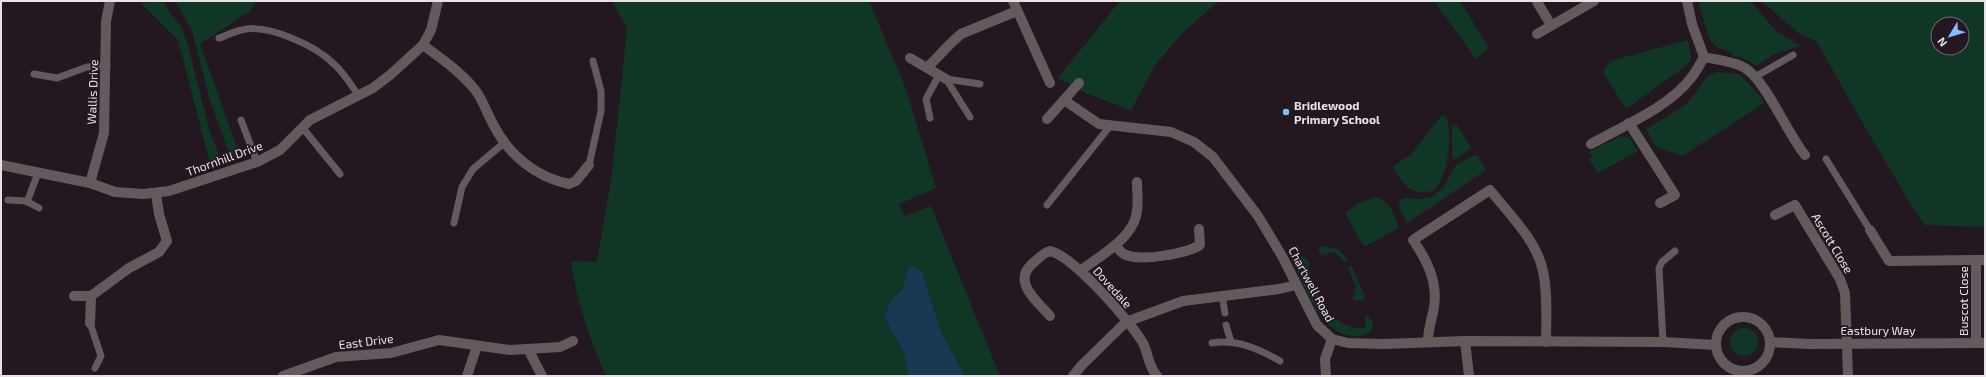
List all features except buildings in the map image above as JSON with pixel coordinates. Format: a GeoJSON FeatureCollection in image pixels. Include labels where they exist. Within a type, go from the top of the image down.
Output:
{"type":"FeatureCollection","features":[{"type":"Feature","properties":{"kind":"street","name":"Wallis Drive"},"geometry":{"type":"LineString","coordinates":[[90,183],[104,133],[107,65],[106,21],[110,1]]}},
{"type":"Feature","properties":{"kind":"street","name":"Thornhill Drive"},"geometry":{"type":"LineString","coordinates":[[1,165],[90,183],[115,192],[156,194],[257,162],[280,150],[302,127],[332,108],[373,88],[390,75],[423,45],[431,30],[438,1]]}},
{"type":"Feature","properties":{"kind":"street"},"geometry":{"type":"LineString","coordinates":[[1013,1],[1050,83]]}},
{"type":"Feature","properties":{"kind":"street"},"geometry":{"type":"LineString","coordinates":[[1537,34],[1594,1]]}},
{"type":"Feature","properties":{"kind":"street"},"geometry":{"type":"LineString","coordinates":[[1591,144],[1677,92],[1691,78],[1704,57],[1687,1]]}},
{"type":"Feature","properties":{"kind":"street"},"geometry":{"type":"LineString","coordinates":[[1537,2],[1552,25]]}},
{"type":"Feature","properties":{"kind":"street"},"geometry":{"type":"LineString","coordinates":[[928,68],[961,34],[1017,11]]}},
{"type":"Feature","properties":{"kind":"street"},"geometry":{"type":"LineString","coordinates":[[423,45],[453,67],[467,80],[476,92],[504,143],[525,164],[534,170],[562,183],[569,184],[576,181],[589,165]]}},
{"type":"Feature","properties":{"kind":"street"},"geometry":{"type":"LineString","coordinates":[[1704,57],[1739,65],[1747,69],[1764,90],[1794,141],[1805,155]]}},
{"type":"Feature","properties":{"kind":"street"},"geometry":{"type":"LineString","coordinates":[[910,58],[943,77]]}},
{"type":"Feature","properties":{"kind":"street"},"geometry":{"type":"LineString","coordinates":[[1047,119],[1078,83]]}},
{"type":"Feature","properties":{"kind":"street","name":"Chartwell Road"},"geometry":{"type":"LineString","coordinates":[[1064,100],[1099,124],[1171,132],[1194,142],[1205,150],[1220,165],[1258,216],[1273,239],[1317,325],[1332,339],[1348,343],[1384,344],[1428,341],[1663,342],[1716,344]]}},
{"type":"Feature","properties":{"kind":"street"},"geometry":{"type":"LineString","coordinates":[[1629,122],[1674,195],[1660,203]]}},
{"type":"Feature","properties":{"kind":"street","name":"Dovedale"},"geometry":{"type":"LineString","coordinates":[[1081,270],[1116,245],[1134,224],[1137,207],[1137,182]]}},
{"type":"Feature","properties":{"kind":"street"},"geometry":{"type":"LineString","coordinates":[[1428,341],[1429,324],[1434,307],[1434,284],[1426,260],[1413,240],[1490,190],[1528,239],[1540,260],[1545,281],[1546,342]]}},
{"type":"Feature","properties":{"kind":"street"},"geometry":{"type":"LineString","coordinates":[[74,296],[91,296],[129,268],[159,252],[166,245],[166,238],[159,214],[156,194]]}},
{"type":"Feature","properties":{"kind":"street","name":"Ascott Close"},"geometry":{"type":"LineString","coordinates":[[1775,215],[1795,205],[1840,279],[1845,293],[1847,343]]}},
{"type":"Feature","properties":{"kind":"street"},"geometry":{"type":"LineString","coordinates":[[1116,245],[1123,254],[1136,257],[1175,253],[1200,245],[1199,229]]}},
{"type":"Feature","properties":{"kind":"street","name":"Buscot Close"},"geometry":{"type":"LineString","coordinates":[[1870,230],[1889,261],[1981,260],[1981,343]]}},
{"type":"Feature","properties":{"kind":"street","name":"Dovedale"},"geometry":{"type":"LineString","coordinates":[[1050,316],[1025,286],[1025,272],[1044,254],[1050,251],[1062,255],[1081,270],[1126,322],[1143,343],[1150,367],[1157,376]]}},
{"type":"Feature","properties":{"kind":"street"},"geometry":{"type":"LineString","coordinates":[[1073,376],[1082,365],[1126,322],[1182,301],[1279,289],[1296,285]]}},
{"type":"Feature","properties":{"kind":"street"},"geometry":{"type":"LineString","coordinates":[[90,323],[91,296]]}},
{"type":"Feature","properties":{"kind":"street"},"geometry":{"type":"LineString","coordinates":[[1744,316],[1753,318],[1767,328],[1771,342],[1766,361],[1745,374],[1728,367],[1722,361],[1716,344],[1721,328],[1727,321],[1735,317],[1744,316]]}},
{"type":"Feature","properties":{"kind":"street"},"geometry":{"type":"LineString","coordinates":[[1326,376],[1325,359],[1332,339]]}},
{"type":"Feature","properties":{"kind":"street","name":"East Drive"},"geometry":{"type":"LineString","coordinates":[[283,376],[336,357],[391,353],[438,340],[510,350],[560,346],[573,341]]}},
{"type":"Feature","properties":{"kind":"street"},"geometry":{"type":"LineString","coordinates":[[1465,341],[1469,376]]}},
{"type":"Feature","properties":{"kind":"street","name":"Eastbury Way"},"geometry":{"type":"LineString","coordinates":[[1771,342],[1981,343]]}},
{"type":"Feature","properties":{"kind":"street"},"geometry":{"type":"LineString","coordinates":[[1847,343],[1848,376]]}},
{"type":"Feature","properties":{"kind":"street"},"geometry":{"type":"LineString","coordinates":[[467,376],[477,346]]}},
{"type":"Feature","properties":{"kind":"street"},"geometry":{"type":"LineString","coordinates":[[528,348],[542,376]]}},
{"type":"Feature","properties":{"kind":"lane"},"geometry":{"type":"LineString","coordinates":[[218,38],[242,29],[266,30],[285,36],[325,56],[340,70],[359,96]]}},
{"type":"Feature","properties":{"kind":"lane"},"geometry":{"type":"LineString","coordinates":[[1755,77],[1793,55]]}},
{"type":"Feature","properties":{"kind":"lane"},"geometry":{"type":"LineString","coordinates":[[589,165],[600,110],[601,91],[593,60]]}},
{"type":"Feature","properties":{"kind":"lane"},"geometry":{"type":"LineString","coordinates":[[34,74],[57,78],[87,67],[107,65]]}},
{"type":"Feature","properties":{"kind":"lane"},"geometry":{"type":"LineString","coordinates":[[943,77],[980,84]]}},
{"type":"Feature","properties":{"kind":"lane"},"geometry":{"type":"LineString","coordinates":[[943,77],[970,117]]}},
{"type":"Feature","properties":{"kind":"lane"},"geometry":{"type":"LineString","coordinates":[[930,118],[926,99],[943,77]]}},
{"type":"Feature","properties":{"kind":"lane"},"geometry":{"type":"LineString","coordinates":[[241,120],[257,162]]}},
{"type":"Feature","properties":{"kind":"lane"},"geometry":{"type":"LineString","coordinates":[[1047,205],[1110,126]]}},
{"type":"Feature","properties":{"kind":"lane"},"geometry":{"type":"LineString","coordinates":[[302,127],[340,174]]}},
{"type":"Feature","properties":{"kind":"lane"},"geometry":{"type":"LineString","coordinates":[[454,223],[462,188],[473,169],[504,143]]}},
{"type":"Feature","properties":{"kind":"lane"},"geometry":{"type":"LineString","coordinates":[[1826,159],[1870,230]]}},
{"type":"Feature","properties":{"kind":"lane"},"geometry":{"type":"LineString","coordinates":[[27,202],[38,173]]}},
{"type":"Feature","properties":{"kind":"lane"},"geometry":{"type":"LineString","coordinates":[[8,200],[27,202],[39,208]]}},
{"type":"Feature","properties":{"kind":"lane"},"geometry":{"type":"LineString","coordinates":[[1663,342],[1659,268],[1662,262],[1675,252]]}},
{"type":"Feature","properties":{"kind":"lane"},"geometry":{"type":"LineString","coordinates":[[1222,295],[1225,313]]}},
{"type":"Feature","properties":{"kind":"lane"},"geometry":{"type":"LineString","coordinates":[[90,323],[101,356],[95,368]]}},
{"type":"Feature","properties":{"kind":"lane"},"geometry":{"type":"LineString","coordinates":[[1226,325],[1231,342]]}},
{"type":"Feature","properties":{"kind":"lane"},"geometry":{"type":"LineString","coordinates":[[1212,343],[1231,342],[1248,346],[1280,361]]}},
{"type":"Feature","properties":{"kind":"green space"},"geometry":{"type":"Polygon","coordinates":[[[139,1],[164,1],[168,11],[182,28],[210,133],[221,160],[210,163],[178,40],[139,1]]]}},
{"type":"Feature","properties":{"kind":"green space"},"geometry":{"type":"Polygon","coordinates":[[[175,1],[256,1],[250,11],[200,44],[240,156],[231,158],[209,97],[192,30],[175,1]]]}},
{"type":"Feature","properties":{"kind":"green space"},"geometry":{"type":"Polygon","coordinates":[[[612,1],[869,1],[906,89],[936,188],[899,204],[904,216],[931,206],[1000,376],[965,376],[941,332],[922,273],[907,271],[903,289],[891,300],[884,317],[904,353],[909,376],[606,376],[584,320],[576,290],[571,261],[597,262],[612,174],[627,28],[612,1]]]}},
{"type":"Feature","properties":{"kind":"green space"},"geometry":{"type":"Polygon","coordinates":[[[1120,1],[1219,1],[1183,32],[1155,65],[1131,110],[1088,94],[1058,78],[1120,1]]]}},
{"type":"Feature","properties":{"kind":"green space"},"geometry":{"type":"Polygon","coordinates":[[[1434,1],[1460,1],[1489,48],[1476,59],[1434,1]]]}},
{"type":"Feature","properties":{"kind":"green space"},"geometry":{"type":"Polygon","coordinates":[[[1698,1],[1742,1],[1752,3],[1776,31],[1800,46],[1773,55],[1756,66],[1747,60],[1732,55],[1732,52],[1718,48],[1710,40],[1698,1]]]}},
{"type":"Feature","properties":{"kind":"green space"},"geometry":{"type":"Polygon","coordinates":[[[1760,1],[1985,1],[1985,227],[1925,225],[1914,210],[1817,42],[1798,33],[1760,1]]]}},
{"type":"Feature","properties":{"kind":"green space"},"geometry":{"type":"Polygon","coordinates":[[[1688,40],[1691,58],[1687,65],[1626,109],[1603,72],[1610,61],[1688,40]]]}},
{"type":"Feature","properties":{"kind":"green space"},"geometry":{"type":"Polygon","coordinates":[[[1717,72],[1739,74],[1761,97],[1763,104],[1682,156],[1656,147],[1646,129],[1686,105],[1708,76],[1717,72]]]}},
{"type":"Feature","properties":{"kind":"green space"},"geometry":{"type":"Polygon","coordinates":[[[1443,114],[1447,120],[1449,141],[1443,176],[1434,190],[1427,192],[1414,191],[1404,184],[1393,167],[1411,154],[1443,114]]]}},
{"type":"Feature","properties":{"kind":"green space"},"geometry":{"type":"Polygon","coordinates":[[[1456,124],[1471,148],[1454,160],[1452,155],[1452,126],[1456,124]]]}},
{"type":"Feature","properties":{"kind":"green space"},"geometry":{"type":"Polygon","coordinates":[[[1621,136],[1629,138],[1638,151],[1598,173],[1589,159],[1592,157],[1589,152],[1621,136]]]}},
{"type":"Feature","properties":{"kind":"green space"},"geometry":{"type":"Polygon","coordinates":[[[1472,156],[1477,156],[1486,170],[1407,223],[1399,207],[1400,201],[1404,198],[1421,199],[1432,197],[1443,188],[1455,166],[1472,156]]]}},
{"type":"Feature","properties":{"kind":"green space"},"geometry":{"type":"Polygon","coordinates":[[[1374,197],[1388,204],[1399,228],[1364,247],[1345,213],[1359,203],[1374,197]]]}},
{"type":"Feature","properties":{"kind":"green space"},"geometry":{"type":"Polygon","coordinates":[[[1321,246],[1338,249],[1348,260],[1344,262],[1338,255],[1332,252],[1321,255],[1318,250],[1321,246]]]}},
{"type":"Feature","properties":{"kind":"green space"},"geometry":{"type":"Polygon","coordinates":[[[1302,256],[1310,262],[1306,272],[1321,302],[1328,311],[1343,324],[1353,327],[1365,328],[1365,316],[1368,317],[1372,321],[1373,327],[1367,334],[1362,336],[1353,336],[1342,333],[1325,321],[1312,302],[1297,271],[1297,265],[1302,256]]]}},
{"type":"Feature","properties":{"kind":"green space"},"geometry":{"type":"Polygon","coordinates":[[[1352,266],[1365,297],[1362,301],[1353,299],[1356,287],[1348,268],[1352,266]]]}},
{"type":"Feature","properties":{"kind":"green space"},"geometry":{"type":"Polygon","coordinates":[[[1744,328],[1750,329],[1754,332],[1757,336],[1757,348],[1754,352],[1750,355],[1744,356],[1738,355],[1734,352],[1731,348],[1730,342],[1731,336],[1734,332],[1738,329],[1744,328]]]}},
{"type":"Feature","properties":{"kind":"water"},"geometry":{"type":"Polygon","coordinates":[[[912,266],[922,272],[941,332],[965,376],[909,376],[904,353],[884,317],[891,300],[903,289],[907,271],[912,266]]]}},
{"type":"Feature","properties":{"kind":"place","name":"Bridlewood Primary School"},"geometry":{"type":"Point","coordinates":[1286,112]}}]}
